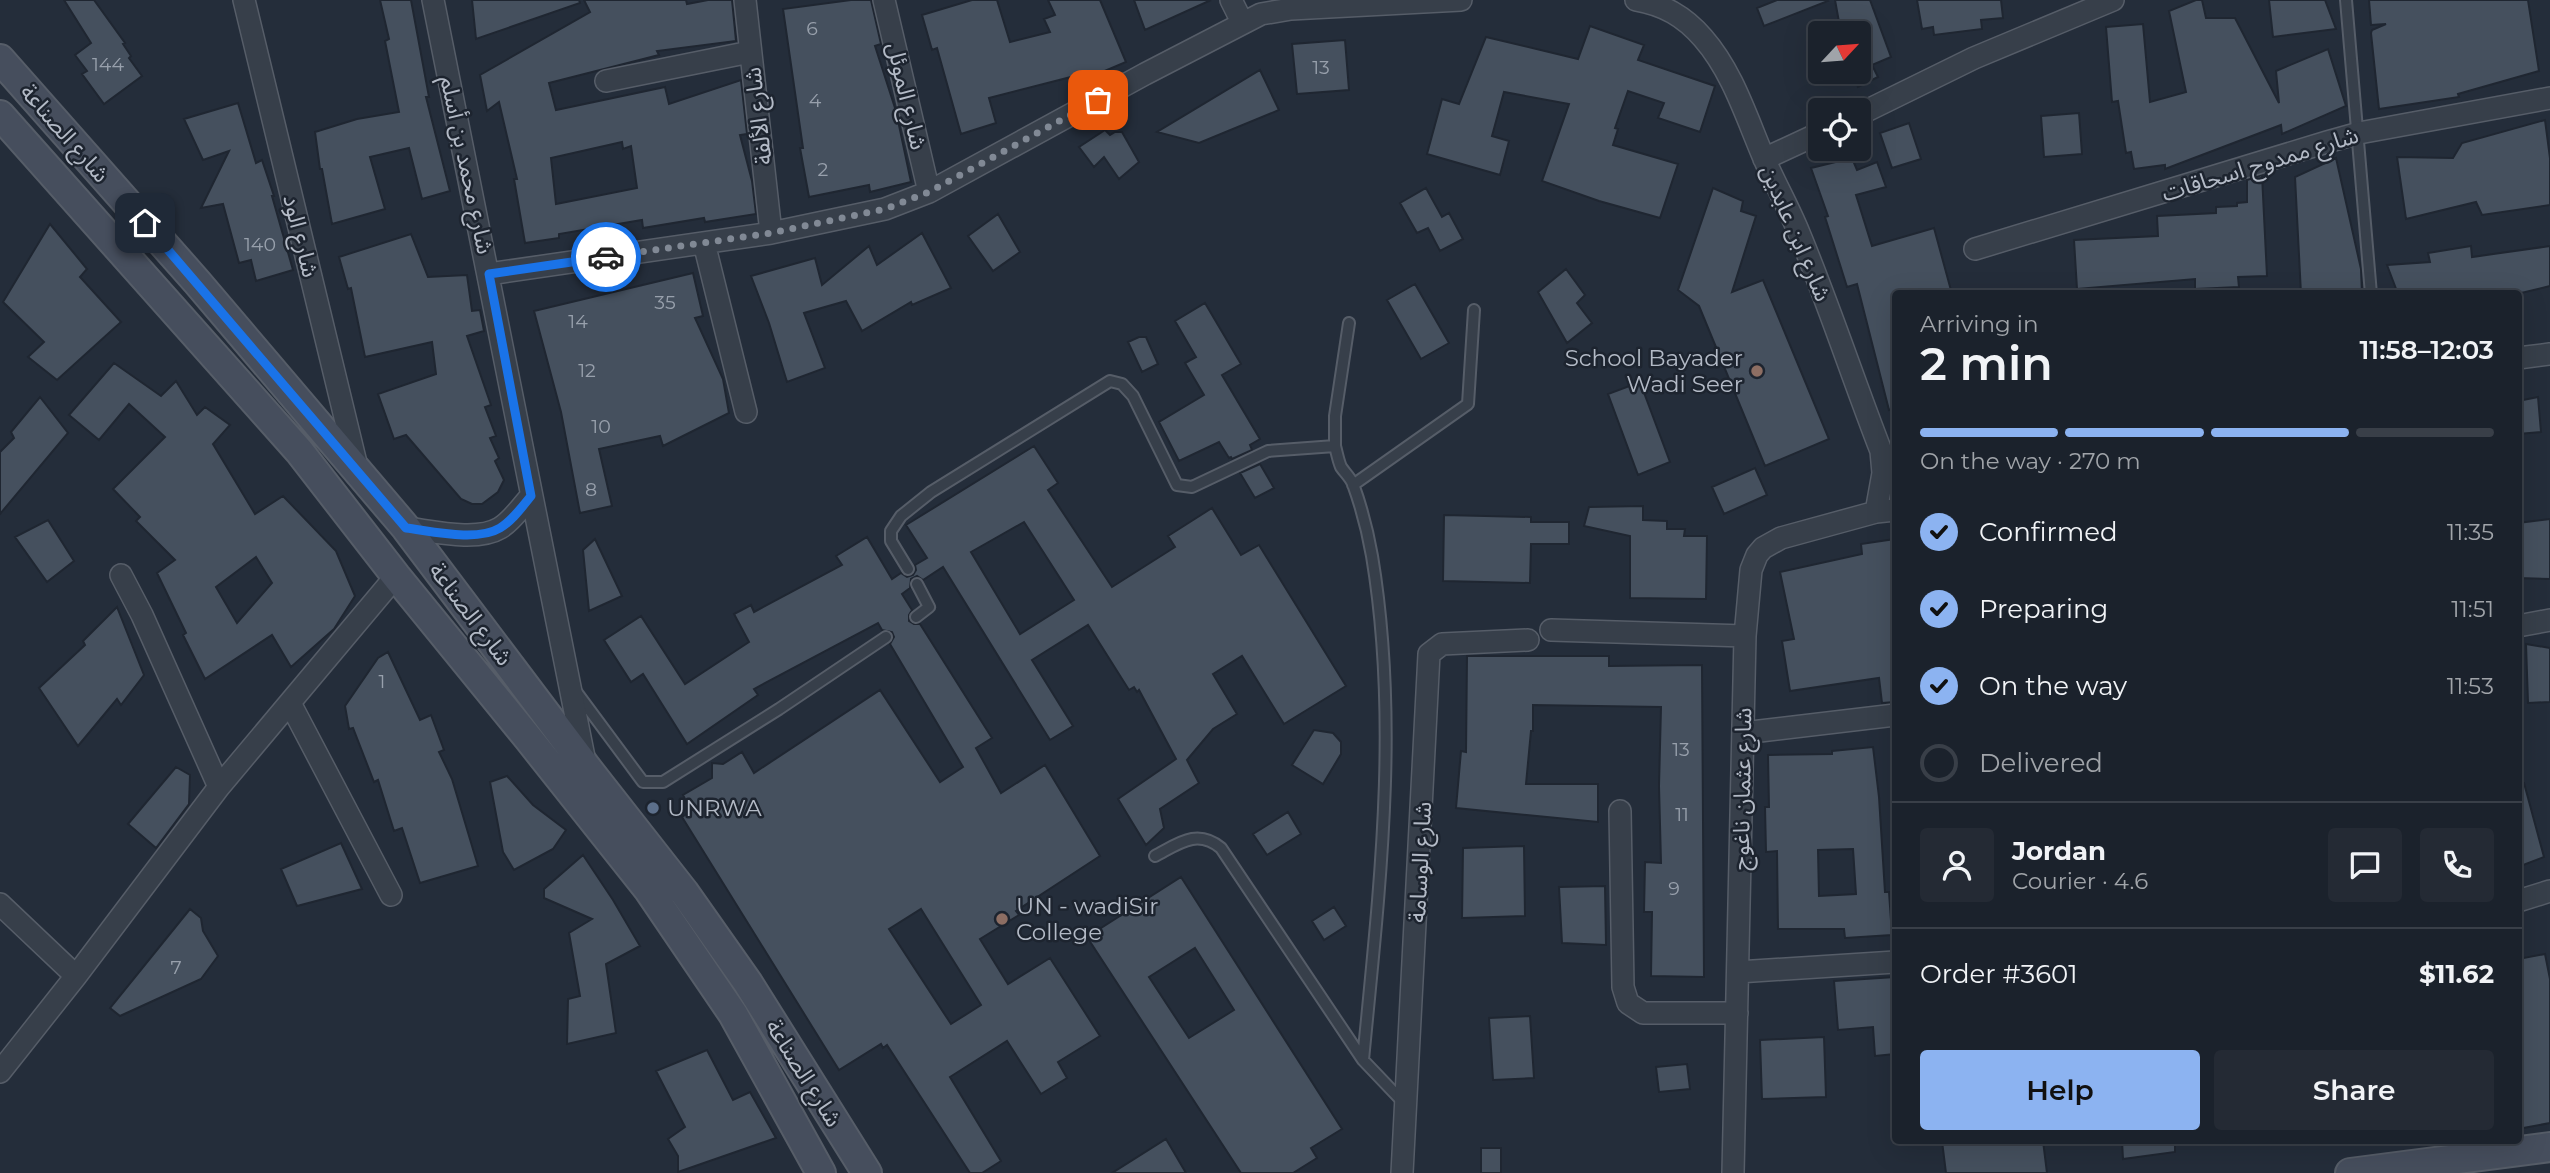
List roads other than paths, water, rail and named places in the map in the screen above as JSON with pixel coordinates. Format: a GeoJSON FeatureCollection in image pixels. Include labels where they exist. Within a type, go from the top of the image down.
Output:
{"type":"FeatureCollection","features":[{"type":"Feature","properties":{"kind":"main road","name":"شارع الصناعة"},"geometry":{"type":"LineString","coordinates":[[0,59],[188,272],[406,528],[684,892],[748,983],[867,1173]]}},
{"type":"Feature","properties":{"kind":"main road","name":"شارع الصناعة"},"geometry":{"type":"LineString","coordinates":[[4,128],[299,451],[648,889],[733,1014],[821,1173]]}},
{"type":"Feature","properties":{"kind":"main road"},"geometry":{"type":"LineString","coordinates":[[2350,1173],[2472,1153],[2550,1147]]}},
{"type":"Feature","properties":{"kind":"street","name":"شارع الود"},"geometry":{"type":"LineString","coordinates":[[244,0],[358,472]]}},
{"type":"Feature","properties":{"kind":"street","name":"شارع محمد بن أسلم"},"geometry":{"type":"LineString","coordinates":[[433,0],[586,767]]}},
{"type":"Feature","properties":{"kind":"street","name":"شارع الألفة"},"geometry":{"type":"LineString","coordinates":[[745,0],[771,233]]}},
{"type":"Feature","properties":{"kind":"street","name":"شارع الموئل"},"geometry":{"type":"LineString","coordinates":[[884,0],[929,192]]}},
{"type":"Feature","properties":{"kind":"street"},"geometry":{"type":"LineString","coordinates":[[1231,0],[1242,22]]}},
{"type":"Feature","properties":{"kind":"street"},"geometry":{"type":"LineString","coordinates":[[489,274],[771,233],[885,209],[929,192],[1242,22],[1277,10],[1461,0]]}},
{"type":"Feature","properties":{"kind":"street","name":"شارع ابن عابدين"},"geometry":{"type":"LineString","coordinates":[[1636,0],[1668,4],[1712,50],[1735,90],[1798,229],[1881,451],[1886,511]]}},
{"type":"Feature","properties":{"kind":"street"},"geometry":{"type":"LineString","coordinates":[[1871,109],[1974,58],[2113,0]]}},
{"type":"Feature","properties":{"kind":"street"},"geometry":{"type":"LineString","coordinates":[[606,81],[750,52]]}},
{"type":"Feature","properties":{"kind":"street","name":"شارع ممدوح اسحاقات"},"geometry":{"type":"LineString","coordinates":[[1975,249],[2359,133],[2550,98]]}},
{"type":"Feature","properties":{"kind":"street"},"geometry":{"type":"LineString","coordinates":[[1764,159],[1808,139]]}},
{"type":"Feature","properties":{"kind":"street"},"geometry":{"type":"LineString","coordinates":[[704,243],[746,412]]}},
{"type":"Feature","properties":{"kind":"street"},"geometry":{"type":"LineString","coordinates":[[2522,358],[2550,354]]}},
{"type":"Feature","properties":{"kind":"street"},"geometry":{"type":"LineString","coordinates":[[406,528],[449,533],[487,533],[499,528],[531,496]]}},
{"type":"Feature","properties":{"kind":"street","name":"شارع عثمان ناغوج"},"geometry":{"type":"LineString","coordinates":[[1733,1173],[1745,636],[1751,570],[1763,548],[1781,538],[1886,511]]}},
{"type":"Feature","properties":{"kind":"street"},"geometry":{"type":"LineString","coordinates":[[121,575],[142,615],[219,787]]}},
{"type":"Feature","properties":{"kind":"street"},"geometry":{"type":"LineString","coordinates":[[0,1072],[219,787],[396,576]]}},
{"type":"Feature","properties":{"kind":"street"},"geometry":{"type":"LineString","coordinates":[[2522,625],[2550,620]]}},
{"type":"Feature","properties":{"kind":"street"},"geometry":{"type":"LineString","coordinates":[[1551,630],[1745,636]]}},
{"type":"Feature","properties":{"kind":"street","name":"شارع الوسامة"},"geometry":{"type":"LineString","coordinates":[[1402,1173],[1429,654],[1442,644],[1528,640]]}},
{"type":"Feature","properties":{"kind":"street"},"geometry":{"type":"LineString","coordinates":[[290,703],[391,895]]}},
{"type":"Feature","properties":{"kind":"street"},"geometry":{"type":"LineString","coordinates":[[1743,733],[1892,715]]}},
{"type":"Feature","properties":{"kind":"street"},"geometry":{"type":"LineString","coordinates":[[1620,811],[1623,987],[1628,1003],[1643,1013],[1737,1013]]}},
{"type":"Feature","properties":{"kind":"street"},"geometry":{"type":"LineString","coordinates":[[2522,900],[2550,891]]}},
{"type":"Feature","properties":{"kind":"street"},"geometry":{"type":"LineString","coordinates":[[0,904],[76,976]]}},
{"type":"Feature","properties":{"kind":"street"},"geometry":{"type":"LineString","coordinates":[[1738,972],[1892,962]]}},
{"type":"Feature","properties":{"kind":"lane"},"geometry":{"type":"LineString","coordinates":[[2346,0],[2371,290]]}},
{"type":"Feature","properties":{"kind":"lane"},"geometry":{"type":"LineString","coordinates":[[1353,485],[1468,404],[1474,310]]}},
{"type":"Feature","properties":{"kind":"lane"},"geometry":{"type":"LineString","coordinates":[[1349,323],[1335,416],[1335,446],[1342,468],[1353,485],[1372,554],[1386,706],[1386,788],[1381,869],[1363,1060]]}},
{"type":"Feature","properties":{"kind":"lane"},"geometry":{"type":"LineString","coordinates":[[908,569],[891,541],[891,531],[901,516],[931,492],[1110,381],[1122,384],[1133,396],[1177,485],[1192,487],[1268,451],[1335,446]]}},
{"type":"Feature","properties":{"kind":"lane"},"geometry":{"type":"LineString","coordinates":[[916,617],[929,607],[917,584]]}},
{"type":"Feature","properties":{"kind":"lane"},"geometry":{"type":"LineString","coordinates":[[569,683],[643,782],[663,782],[886,637]]}},
{"type":"Feature","properties":{"kind":"lane"},"geometry":{"type":"LineString","coordinates":[[1155,856],[1189,838],[1208,840],[1221,848],[1363,1060],[1406,1105]]}},
{"type":"Feature","properties":{"kind":"place","name":"School Bayader Wadi Seer"},"geometry":{"type":"Point","coordinates":[1757,371]}},
{"type":"Feature","properties":{"kind":"place","name":"UNRWA"},"geometry":{"type":"Point","coordinates":[653,808]}},
{"type":"Feature","properties":{"kind":"place","name":"UN - wadiSir College"},"geometry":{"type":"Point","coordinates":[1002,919]}}]}
